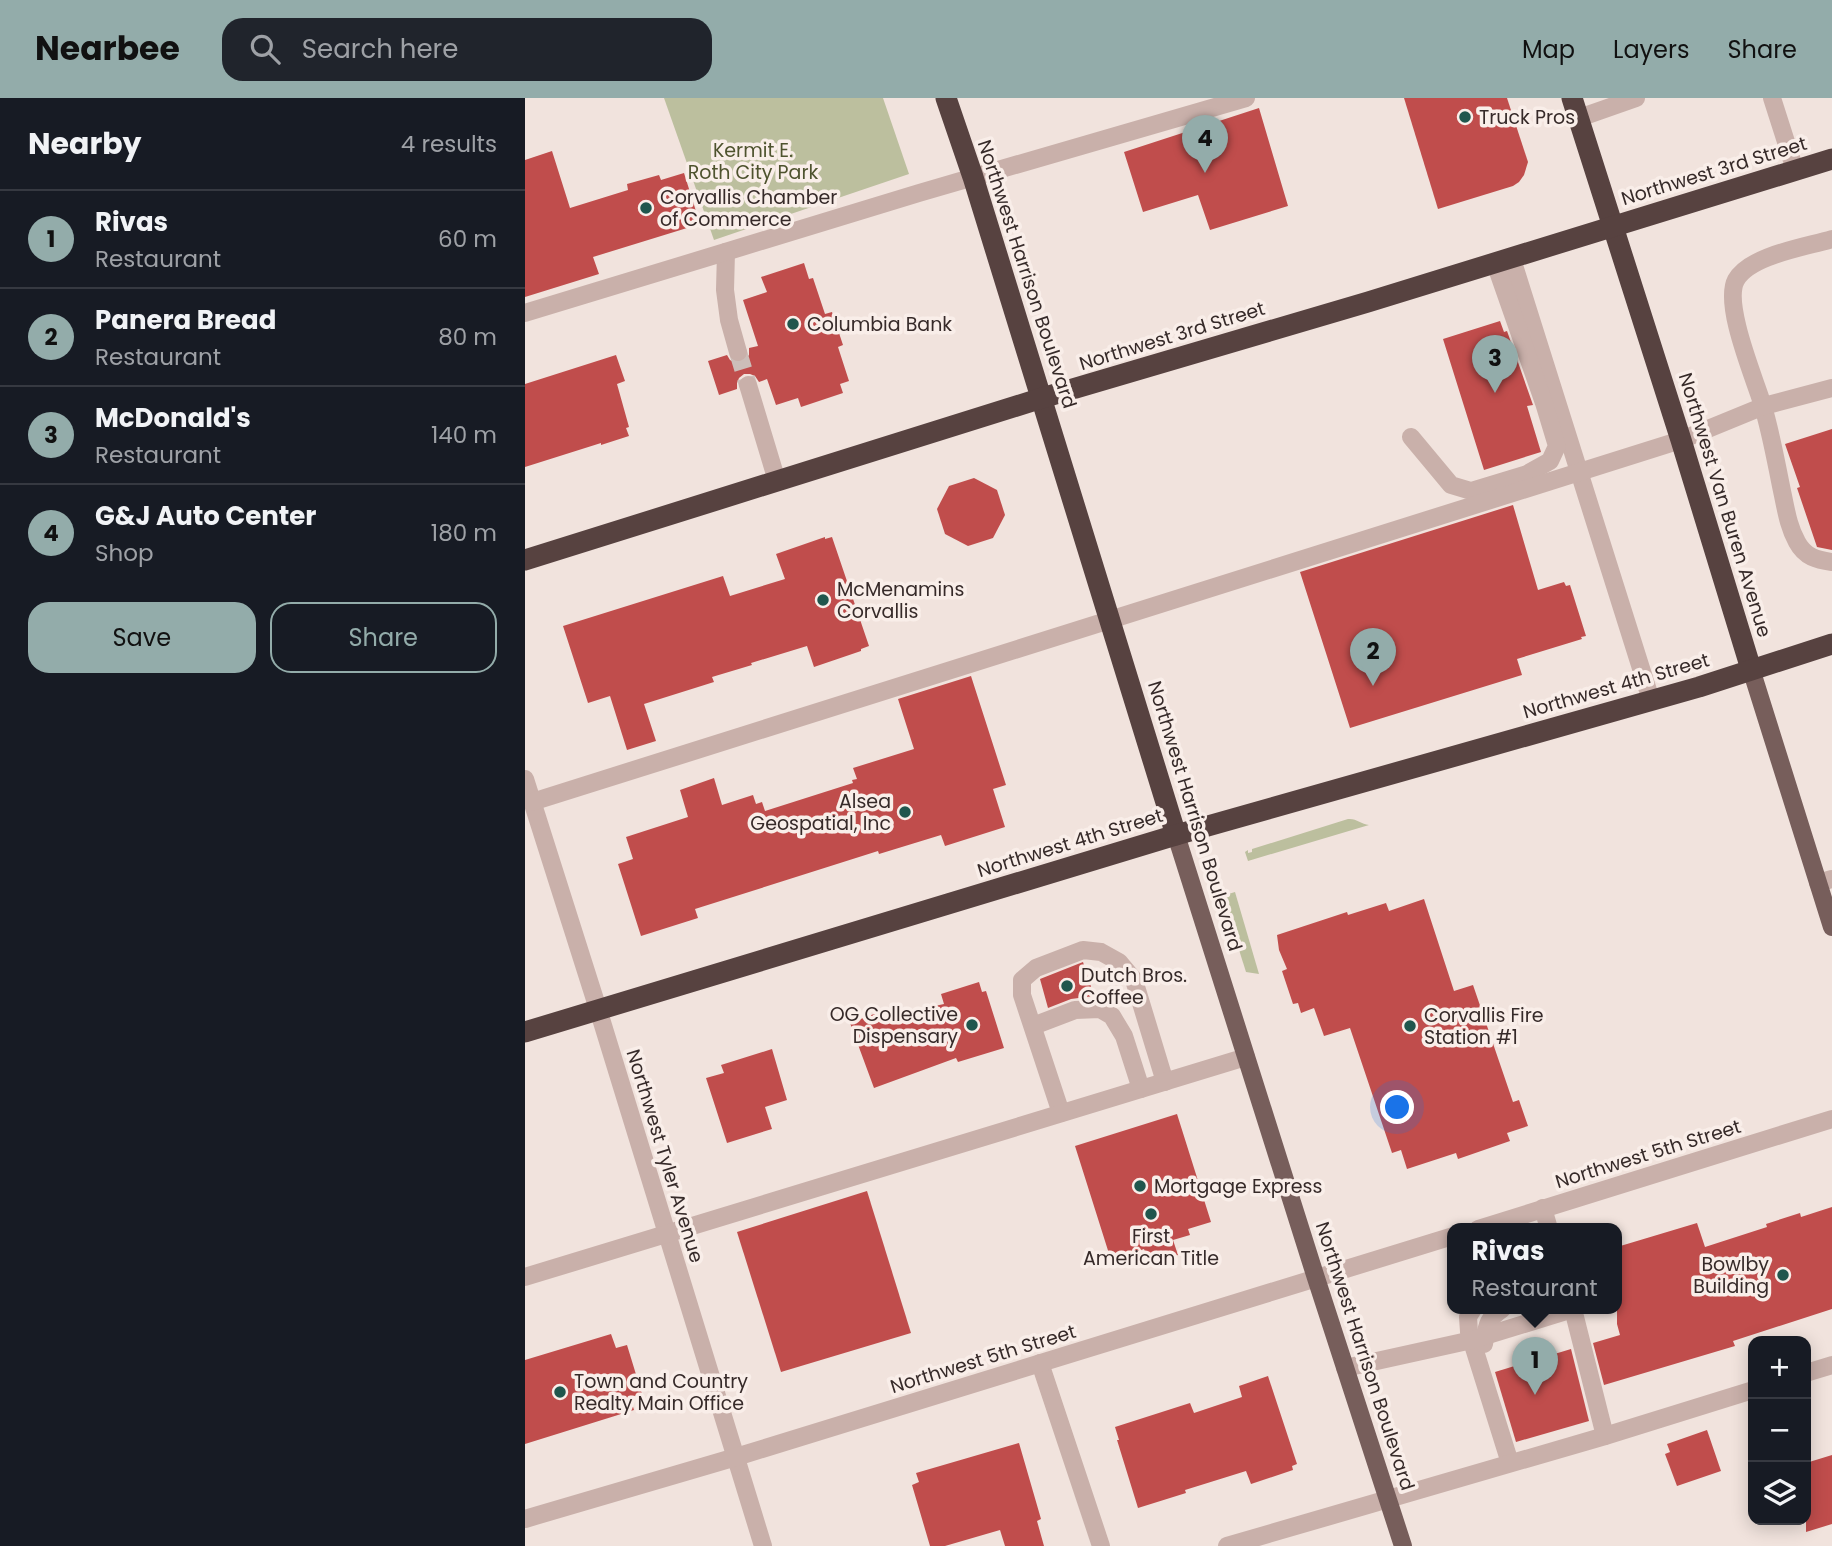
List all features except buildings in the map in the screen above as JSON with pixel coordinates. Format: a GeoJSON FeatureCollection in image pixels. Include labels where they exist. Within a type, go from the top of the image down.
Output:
{"type":"FeatureCollection","features":[{"type":"Feature","properties":{"kind":"highway","name":"Northwest Harrison Boulevard"},"geometry":{"type":"LineString","coordinates":[[946,98],[1042,398],[1176,835]]}},
{"type":"Feature","properties":{"kind":"highway","name":"Northwest Van Buren Avenue"},"geometry":{"type":"LineString","coordinates":[[1575,108],[1752,669]]}},
{"type":"Feature","properties":{"kind":"highway","name":"Northwest 3rd Street"},"geometry":{"type":"LineString","coordinates":[[525,560],[1042,398],[1503,261],[1832,159]]}},
{"type":"Feature","properties":{"kind":"highway","name":"Northwest 4th Street"},"geometry":{"type":"LineString","coordinates":[[525,1032],[1176,835],[1651,700],[1832,644]]}},
{"type":"Feature","properties":{"kind":"main road","name":"Northwest Van Buren Avenue"},"geometry":{"type":"LineString","coordinates":[[1752,669],[1825,881],[1832,927]]}},
{"type":"Feature","properties":{"kind":"main road","name":"Northwest Harrison Boulevard"},"geometry":{"type":"LineString","coordinates":[[1176,835],[1403,1546]]}},
{"type":"Feature","properties":{"kind":"street"},"geometry":{"type":"LineString","coordinates":[[525,313],[973,177],[1246,98]]}},
{"type":"Feature","properties":{"kind":"street"},"geometry":{"type":"LineString","coordinates":[[1575,108],[1636,98]]}},
{"type":"Feature","properties":{"kind":"street"},"geometry":{"type":"LineString","coordinates":[[1772,98],[1795,170]]}},
{"type":"Feature","properties":{"kind":"street"},"geometry":{"type":"LineString","coordinates":[[1832,239],[1764,259],[1746,269],[1735,281],[1732,295],[1733,307],[1763,406],[1789,526],[1805,553],[1815,560],[1832,562]]}},
{"type":"Feature","properties":{"kind":"street"},"geometry":{"type":"LineString","coordinates":[[726,252],[725,290],[729,320],[739,352]]}},
{"type":"Feature","properties":{"kind":"street"},"geometry":{"type":"LineString","coordinates":[[1411,437],[1451,485],[1471,491],[1527,474],[1550,461],[1557,446],[1503,261]]}},
{"type":"Feature","properties":{"kind":"street"},"geometry":{"type":"LineString","coordinates":[[1503,261],[1579,472],[1651,700]]}},
{"type":"Feature","properties":{"kind":"street"},"geometry":{"type":"LineString","coordinates":[[748,385],[777,481]]}},
{"type":"Feature","properties":{"kind":"street"},"geometry":{"type":"LineString","coordinates":[[532,802],[1681,440],[1763,406],[1832,388]]}},
{"type":"Feature","properties":{"kind":"street","name":"Northwest Tyler Avenue"},"geometry":{"type":"LineString","coordinates":[[525,779],[763,1546]]}},
{"type":"Feature","properties":{"kind":"street"},"geometry":{"type":"LineString","coordinates":[[1061,1114],[1023,995],[1022,980],[1035,968],[1083,950],[1101,952],[1119,962],[1134,980],[1165,1082]]}},
{"type":"Feature","properties":{"kind":"street"},"geometry":{"type":"LineString","coordinates":[[1033,1026],[1075,1010],[1100,1009],[1112,1016],[1124,1036],[1141,1089]]}},
{"type":"Feature","properties":{"kind":"street"},"geometry":{"type":"LineString","coordinates":[[525,1277],[1246,1057]]}},
{"type":"Feature","properties":{"kind":"street","name":"Northwest 5th Street"},"geometry":{"type":"LineString","coordinates":[[1497,1223],[1832,1119]]}},
{"type":"Feature","properties":{"kind":"street"},"geometry":{"type":"LineString","coordinates":[[1543,1208],[1547,1223]]}},
{"type":"Feature","properties":{"kind":"street","name":"Northwest 5th Street"},"geometry":{"type":"LineString","coordinates":[[525,1519],[736,1457],[1447,1238]]}},
{"type":"Feature","properties":{"kind":"street"},"geometry":{"type":"LineString","coordinates":[[1470,1314],[1469,1332],[1479,1338]]}},
{"type":"Feature","properties":{"kind":"street"},"geometry":{"type":"LineString","coordinates":[[1494,1314],[1490,1317],[1479,1338],[1481,1369],[1510,1463]]}},
{"type":"Feature","properties":{"kind":"street"},"geometry":{"type":"LineString","coordinates":[[1345,1368],[1479,1338],[1563,1314]]}},
{"type":"Feature","properties":{"kind":"street"},"geometry":{"type":"LineString","coordinates":[[1575,1314],[1605,1436]]}},
{"type":"Feature","properties":{"kind":"street"},"geometry":{"type":"LineString","coordinates":[[1040,1363],[1101,1546]]}},
{"type":"Feature","properties":{"kind":"street"},"geometry":{"type":"LineString","coordinates":[[1811,1371],[1832,1365]]}},
{"type":"Feature","properties":{"kind":"street"},"geometry":{"type":"LineString","coordinates":[[1227,1546],[1748,1392]]}},
{"type":"Feature","properties":{"kind":"green space","name":"Kermit E. Roth City Park"},"geometry":{"type":"Polygon","coordinates":[[[664,98],[883,98],[909,174],[714,240],[664,98]]]}},
{"type":"Feature","properties":{"kind":"green space"},"geometry":{"type":"Polygon","coordinates":[[[1348,819],[1369,825],[1248,861],[1245,852],[1248,850],[1248,853],[1252,852],[1252,849],[1348,819]]]}},
{"type":"Feature","properties":{"kind":"green space"},"geometry":{"type":"Polygon","coordinates":[[[1235,892],[1259,974],[1246,972],[1222,896],[1235,892]]]}},
{"type":"Feature","properties":{"kind":"tunnel"},"geometry":{"type":"LineString","coordinates":[[738,352],[748,385]]}},
{"type":"Feature","properties":{"kind":"place","name":"Truck Pros"},"geometry":{"type":"Point","coordinates":[1465,117]}},
{"type":"Feature","properties":{"kind":"place","name":"G&J Auto Center"},"geometry":{"type":"Point","coordinates":[1205,173]}},
{"type":"Feature","properties":{"kind":"place","name":"Corvallis Chamber of Commerce"},"geometry":{"type":"Point","coordinates":[646,208]}},
{"type":"Feature","properties":{"kind":"place","name":"Columbia Bank"},"geometry":{"type":"Point","coordinates":[793,324]}},
{"type":"Feature","properties":{"kind":"place","name":"McDonald's"},"geometry":{"type":"Point","coordinates":[1495,393]}},
{"type":"Feature","properties":{"kind":"place","name":"McMenamins Corvallis"},"geometry":{"type":"Point","coordinates":[823,600]}},
{"type":"Feature","properties":{"kind":"place","name":"Panera Bread"},"geometry":{"type":"Point","coordinates":[1373,686]}},
{"type":"Feature","properties":{"kind":"place","name":"Alsea Geospatial, Inc"},"geometry":{"type":"Point","coordinates":[905,812]}},
{"type":"Feature","properties":{"kind":"place","name":"Dutch Bros. Coffee"},"geometry":{"type":"Point","coordinates":[1067,986]}},
{"type":"Feature","properties":{"kind":"place","name":"OG Collective Dispensary"},"geometry":{"type":"Point","coordinates":[972,1025]}},
{"type":"Feature","properties":{"kind":"place","name":"Corvallis Fire Station #1"},"geometry":{"type":"Point","coordinates":[1410,1026]}},
{"type":"Feature","properties":{"kind":"place","name":"Mortgage Express"},"geometry":{"type":"Point","coordinates":[1140,1186]}},
{"type":"Feature","properties":{"kind":"place","name":"First American Title"},"geometry":{"type":"Point","coordinates":[1151,1214]}},
{"type":"Feature","properties":{"kind":"place","name":"Bowlby Building"},"geometry":{"type":"Point","coordinates":[1783,1275]}},
{"type":"Feature","properties":{"kind":"place","name":"Town and Country Realty Main Office"},"geometry":{"type":"Point","coordinates":[560,1392]}},
{"type":"Feature","properties":{"kind":"place","name":"Rivas"},"geometry":{"type":"Point","coordinates":[1535,1395]}}]}
